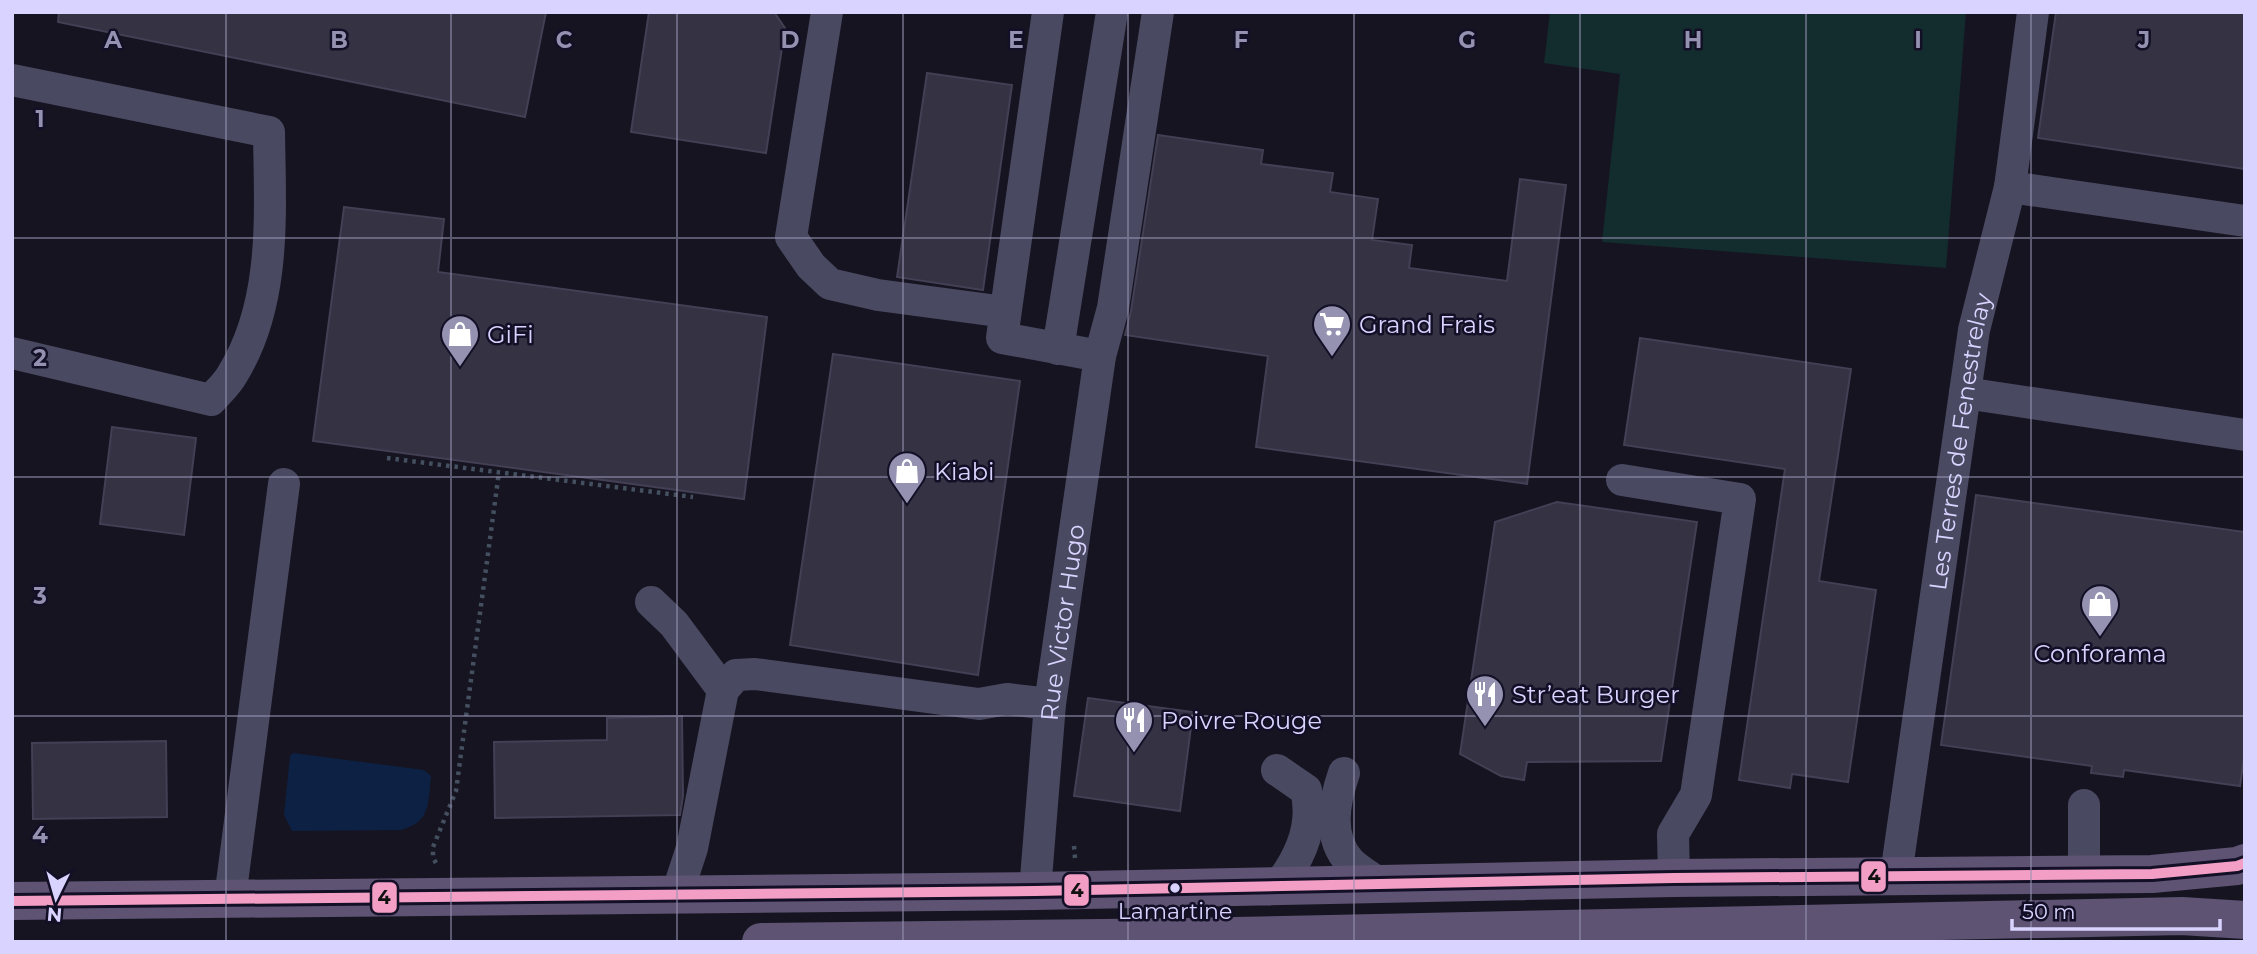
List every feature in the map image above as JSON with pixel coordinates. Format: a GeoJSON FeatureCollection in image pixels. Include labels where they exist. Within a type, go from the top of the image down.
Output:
{"type":"FeatureCollection","features":[{"type":"Feature","properties":{"kind":"main road"},"geometry":{"type":"LineString","coordinates":[[12,901],[1035,891],[1674,878],[2152,874],[2245,863]]}},
{"type":"Feature","properties":{"kind":"main road"},"geometry":{"type":"LineString","coordinates":[[761,942],[2041,930],[2182,916],[2245,920]]}},
{"type":"Feature","properties":{"kind":"street"},"geometry":{"type":"LineString","coordinates":[[827,12],[791,237],[811,266],[830,284],[878,295],[1005,312]]}},
{"type":"Feature","properties":{"kind":"street"},"geometry":{"type":"LineString","coordinates":[[1048,12],[1002,338],[1100,356]]}},
{"type":"Feature","properties":{"kind":"street"},"geometry":{"type":"LineString","coordinates":[[1058,349],[1112,12]]}},
{"type":"Feature","properties":{"kind":"street","name":"Rue Victor Hugo"},"geometry":{"type":"LineString","coordinates":[[1035,891],[1051,704],[1100,356],[1113,308],[1157,12]]}},
{"type":"Feature","properties":{"kind":"street","name":"Les Terres de Fenestrelay"},"geometry":{"type":"LineString","coordinates":[[1896,875],[1974,330],[2010,187],[2034,12]]}},
{"type":"Feature","properties":{"kind":"street"},"geometry":{"type":"LineString","coordinates":[[12,80],[269,132],[270,216],[266,280],[252,336],[232,376],[211,400],[12,353]]}},
{"type":"Feature","properties":{"kind":"street"},"geometry":{"type":"LineString","coordinates":[[2010,187],[2245,220]]}},
{"type":"Feature","properties":{"kind":"street"},"geometry":{"type":"LineString","coordinates":[[1965,393],[2245,435]]}},
{"type":"Feature","properties":{"kind":"street"},"geometry":{"type":"LineString","coordinates":[[1622,480],[1740,499],[1696,795],[1673,834],[1674,878]]}},
{"type":"Feature","properties":{"kind":"street"},"geometry":{"type":"LineString","coordinates":[[230,898],[284,484]]}},
{"type":"Feature","properties":{"kind":"street"},"geometry":{"type":"LineString","coordinates":[[651,602],[674,624],[723,690]]}},
{"type":"Feature","properties":{"kind":"street"},"geometry":{"type":"LineString","coordinates":[[677,894],[692,848],[723,690],[736,675],[755,674],[979,704],[1007,699],[1051,704]]}},
{"type":"Feature","properties":{"kind":"street"},"geometry":{"type":"LineString","coordinates":[[1276,770],[1306,790],[1309,802],[1309,823],[1299,856],[1279,885]]}},
{"type":"Feature","properties":{"kind":"street"},"geometry":{"type":"LineString","coordinates":[[1344,773],[1335,803],[1335,837],[1341,851],[1352,864],[1381,885]]}},
{"type":"Feature","properties":{"kind":"street"},"geometry":{"type":"LineString","coordinates":[[2084,805],[2084,874]]}},
{"type":"Feature","properties":{"kind":"path"},"geometry":{"type":"LineString","coordinates":[[387,458],[693,498]]}},
{"type":"Feature","properties":{"kind":"path"},"geometry":{"type":"LineString","coordinates":[[439,867],[433,858],[433,847],[456,791],[499,472]]}},
{"type":"Feature","properties":{"kind":"green space"},"geometry":{"type":"Polygon","coordinates":[[[1550,12],[1966,12],[1946,268],[1602,242],[1620,74],[1544,63],[1550,12]]]}},
{"type":"Feature","properties":{"kind":"water"},"geometry":{"type":"Polygon","coordinates":[[[293,753],[424,770],[431,776],[423,817],[410,827],[400,830],[292,831],[284,815],[290,756],[293,753]]]}},
{"type":"Feature","properties":{"kind":"building"},"geometry":{"type":"Polygon","coordinates":[[[59,12],[546,12],[525,117],[58,22],[59,12]]]}},
{"type":"Feature","properties":{"kind":"building"},"geometry":{"type":"Polygon","coordinates":[[[649,12],[774,12],[785,28],[766,153],[631,132],[649,12]]]}},
{"type":"Feature","properties":{"kind":"building"},"geometry":{"type":"Polygon","coordinates":[[[2056,12],[2245,12],[2245,169],[2038,138],[2056,12]]]}},
{"type":"Feature","properties":{"kind":"building"},"geometry":{"type":"Polygon","coordinates":[[[927,73],[1012,85],[983,290],[897,277],[927,73]]]}},
{"type":"Feature","properties":{"kind":"building"},"geometry":{"type":"Polygon","coordinates":[[[1158,135],[1263,150],[1261,164],[1333,173],[1330,192],[1378,199],[1372,240],[1412,245],[1409,268],[1507,281],[1520,179],[1566,185],[1527,484],[1256,447],[1268,356],[1125,335],[1158,135]]]}},
{"type":"Feature","properties":{"kind":"building"},"geometry":{"type":"Polygon","coordinates":[[[344,207],[444,219],[438,272],[767,317],[744,499],[313,441],[344,207]]]}},
{"type":"Feature","properties":{"kind":"building"},"geometry":{"type":"Polygon","coordinates":[[[1640,338],[1851,369],[1819,581],[1876,590],[1848,782],[1792,774],[1790,788],[1739,780],[1785,469],[1624,445],[1640,338]]]}},
{"type":"Feature","properties":{"kind":"building","name":"Kiabi"},"geometry":{"type":"Polygon","coordinates":[[[833,354],[1020,381],[978,675],[790,645],[833,354]]]}},
{"type":"Feature","properties":{"kind":"building"},"geometry":{"type":"Polygon","coordinates":[[[112,427],[196,438],[184,535],[100,524],[112,427]]]}},
{"type":"Feature","properties":{"kind":"building","name":"Conforama"},"geometry":{"type":"Polygon","coordinates":[[[1976,495],[2245,532],[2245,751],[2240,786],[2124,770],[2123,777],[2091,773],[2092,766],[1941,745],[1976,495]]]}},
{"type":"Feature","properties":{"kind":"building"},"geometry":{"type":"Polygon","coordinates":[[[1557,502],[1697,522],[1661,761],[1527,762],[1524,780],[1501,776],[1460,754],[1495,522],[1557,502]]]}},
{"type":"Feature","properties":{"kind":"building","name":"Poivre Rouge"},"geometry":{"type":"Polygon","coordinates":[[[1088,698],[1193,712],[1180,811],[1074,796],[1088,698]]]}},
{"type":"Feature","properties":{"kind":"building"},"geometry":{"type":"Polygon","coordinates":[[[682,716],[683,796],[680,815],[495,818],[494,742],[607,740],[607,718],[682,716]]]}},
{"type":"Feature","properties":{"kind":"building"},"geometry":{"type":"Polygon","coordinates":[[[166,741],[167,817],[33,819],[32,743],[166,741]]]}},
{"type":"Feature","properties":{"kind":"transit line","name":"4"},"geometry":{"type":"LineString","coordinates":[[12,901],[1035,891],[1674,878],[2152,874],[2245,863]]}},
{"type":"Feature","properties":{"kind":"place","name":"Grand Frais"},"geometry":{"type":"Point","coordinates":[1332,358]}},
{"type":"Feature","properties":{"kind":"place","name":"GiFi"},"geometry":{"type":"Point","coordinates":[460,368]}},
{"type":"Feature","properties":{"kind":"place","name":"Kiabi"},"geometry":{"type":"Point","coordinates":[907,505]}},
{"type":"Feature","properties":{"kind":"place","name":"Conforama"},"geometry":{"type":"Point","coordinates":[2100,638]}},
{"type":"Feature","properties":{"kind":"place","name":"Str’eat Burger"},"geometry":{"type":"Point","coordinates":[1485,728]}},
{"type":"Feature","properties":{"kind":"place","name":"Poivre Rouge"},"geometry":{"type":"Point","coordinates":[1134,754]}},
{"type":"Feature","properties":{"kind":"place","name":"Lamartine"},"geometry":{"type":"Point","coordinates":[1175,888]}}]}
